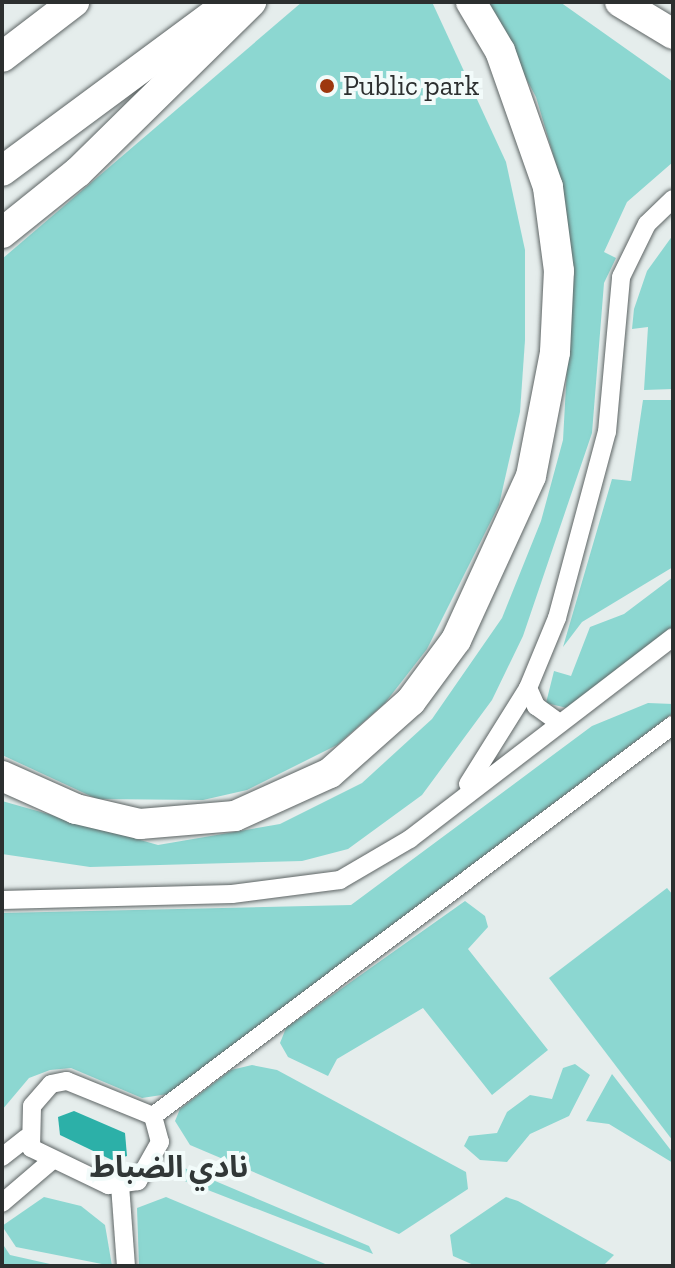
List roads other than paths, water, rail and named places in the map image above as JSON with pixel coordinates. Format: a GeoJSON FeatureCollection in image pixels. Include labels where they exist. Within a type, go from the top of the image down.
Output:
{"type":"FeatureCollection","features":[{"type":"Feature","properties":{"kind":"highway"},"geometry":{"type":"LineString","coordinates":[[2,57],[74,2]]}},
{"type":"Feature","properties":{"kind":"highway"},"geometry":{"type":"LineString","coordinates":[[2,171],[231,2]]}},
{"type":"Feature","properties":{"kind":"highway"},"geometry":{"type":"LineString","coordinates":[[2,233],[78,172],[251,2]]}},
{"type":"Feature","properties":{"kind":"highway"},"geometry":{"type":"LineString","coordinates":[[2,776],[76,809],[140,824],[192,824],[281,801],[330,773],[411,701],[456,640],[515,524],[555,352],[559,271],[548,187],[500,51],[471,2]]}},
{"type":"Feature","properties":{"kind":"highway"},"geometry":{"type":"LineString","coordinates":[[620,2],[673,34]]}},
{"type":"Feature","properties":{"kind":"street"},"geometry":{"type":"LineString","coordinates":[[461,795],[528,688],[567,588],[607,432],[621,277],[647,224],[673,199]]}},
{"type":"Feature","properties":{"kind":"street"},"geometry":{"type":"LineString","coordinates":[[2,900],[317,887],[370,868],[461,795],[673,637]]}},
{"type":"Feature","properties":{"kind":"street"},"geometry":{"type":"LineString","coordinates":[[528,688],[542,713],[559,723]]}},
{"type":"Feature","properties":{"kind":"street"},"geometry":{"type":"LineString","coordinates":[[153,1116],[673,725]]}},
{"type":"Feature","properties":{"kind":"street"},"geometry":{"type":"LineString","coordinates":[[2,1157],[26,1138],[32,1106],[51,1084],[67,1081],[153,1116]]}},
{"type":"Feature","properties":{"kind":"street"},"geometry":{"type":"LineString","coordinates":[[26,1138],[50,1162],[120,1185],[138,1181],[157,1150],[153,1116]]}},
{"type":"Feature","properties":{"kind":"street"},"geometry":{"type":"LineString","coordinates":[[2,1203],[50,1162]]}},
{"type":"Feature","properties":{"kind":"street"},"geometry":{"type":"LineString","coordinates":[[120,1185],[126,1266]]}},
{"type":"Feature","properties":{"kind":"place","name":"Public park"},"geometry":{"type":"Point","coordinates":[327,86]}},
{"type":"Feature","properties":{"kind":"district","name":"نادي الضباط"},"geometry":{"type":"Point","coordinates":[169,1167]}}]}
